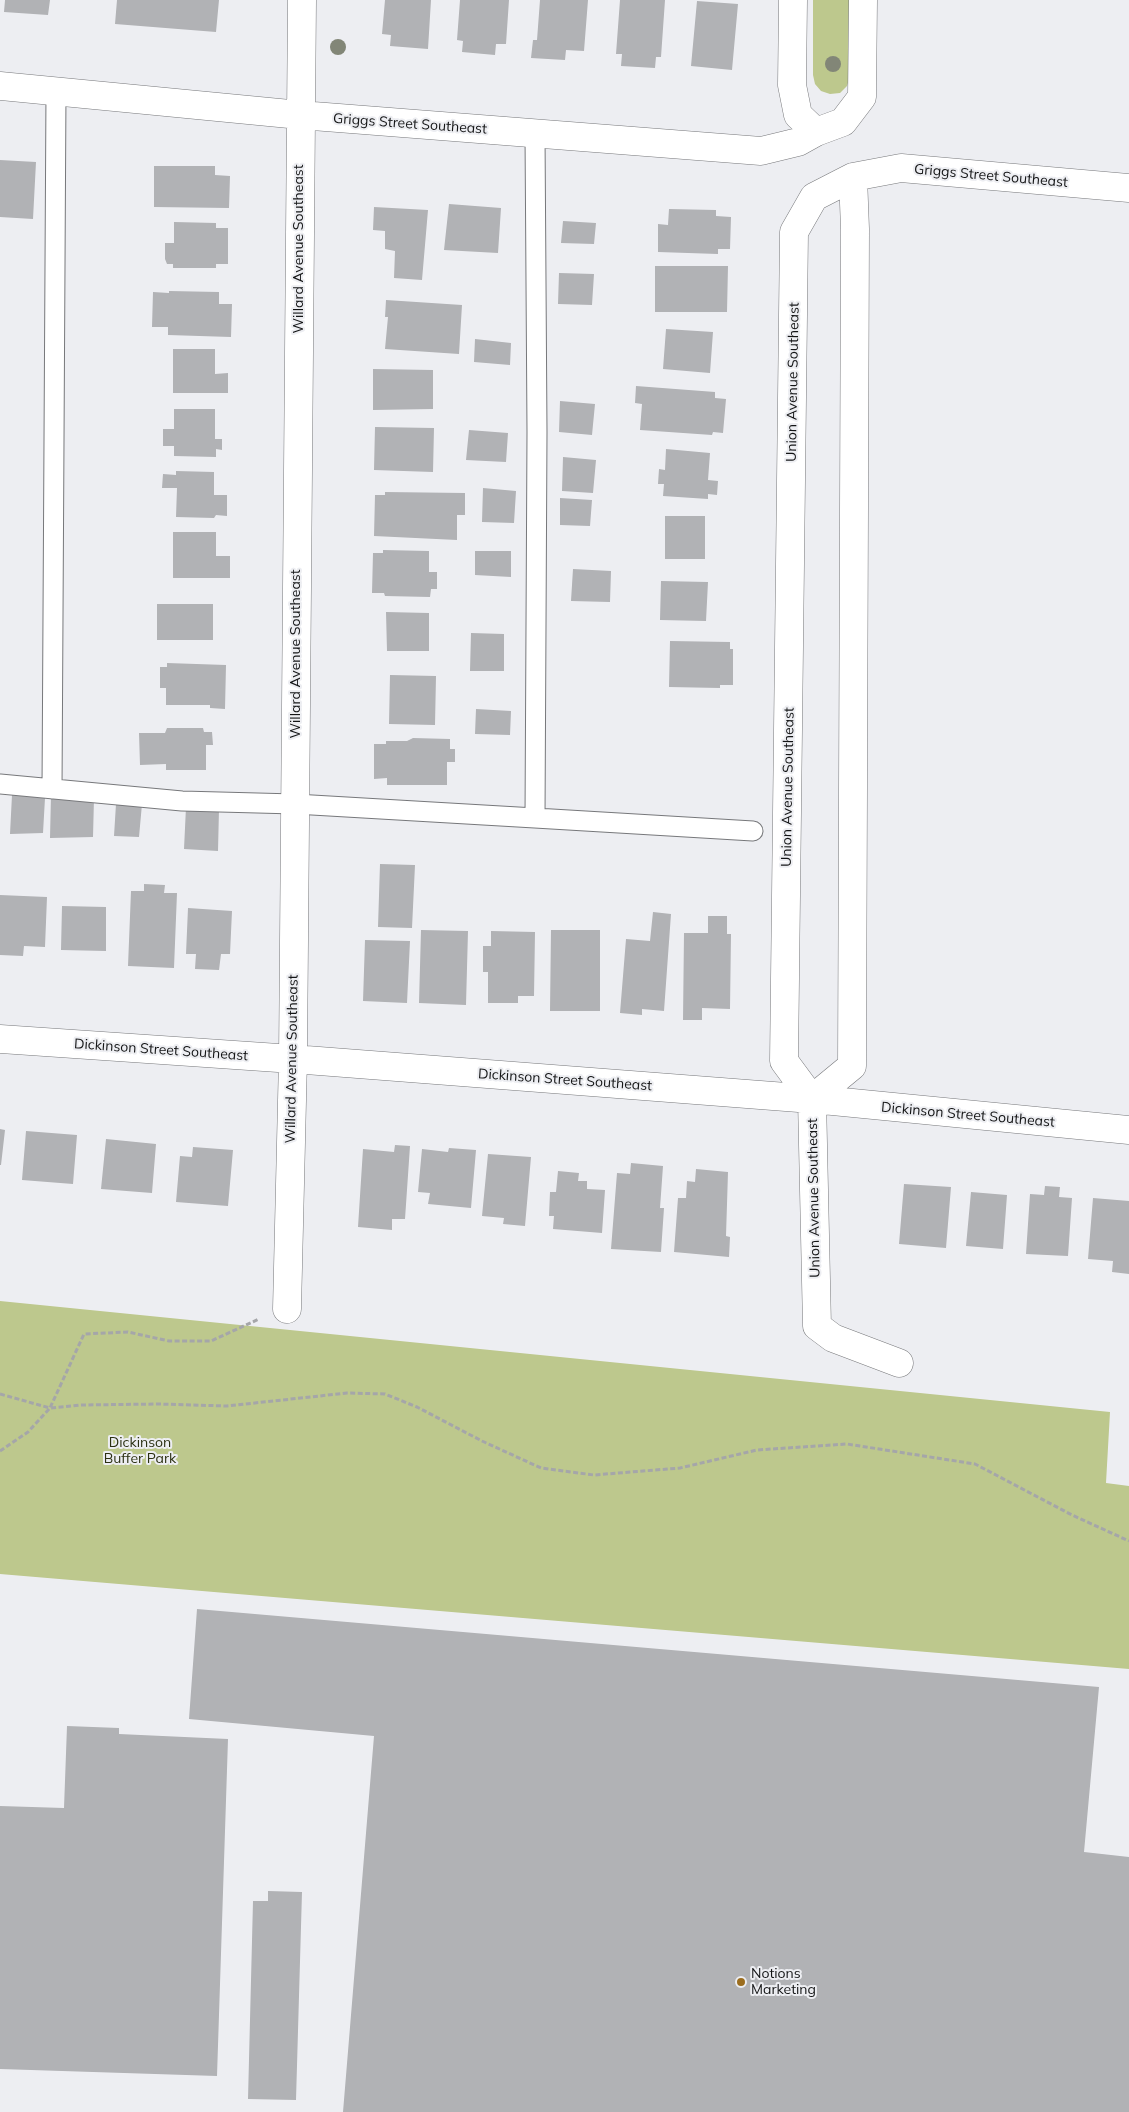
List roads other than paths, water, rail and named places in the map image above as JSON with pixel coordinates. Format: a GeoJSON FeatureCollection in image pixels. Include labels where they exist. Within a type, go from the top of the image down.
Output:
{"type":"FeatureCollection","features":[{"type":"Feature","properties":{"kind":"street","name":"Willard Avenue Southeast"},"geometry":{"type":"LineString","coordinates":[[287,1309],[293,1059],[302,0]]}},
{"type":"Feature","properties":{"kind":"street"},"geometry":{"type":"LineString","coordinates":[[793,0],[792,85],[798,115],[816,132],[843,122],[862,96],[863,0]]}},
{"type":"Feature","properties":{"kind":"street","name":"Griggs Street Southeast"},"geometry":{"type":"LineString","coordinates":[[0,86],[300,115],[761,151],[798,142],[816,132]]}},
{"type":"Feature","properties":{"kind":"street","name":"Griggs Street Southeast"},"geometry":{"type":"LineString","coordinates":[[853,178],[901,168],[1129,188]]}},
{"type":"Feature","properties":{"kind":"street"},"geometry":{"type":"LineString","coordinates":[[812,1100],[852,1066],[855,239],[853,178]]}},
{"type":"Feature","properties":{"kind":"street","name":"Union Avenue Southeast"},"geometry":{"type":"LineString","coordinates":[[853,178],[814,197],[794,232],[784,1061],[812,1100],[817,1326],[833,1338],[899,1363]]}},
{"type":"Feature","properties":{"kind":"street","name":"Dickinson Street Southeast"},"geometry":{"type":"LineString","coordinates":[[0,1039],[293,1059],[812,1100],[1129,1130]]}},
{"type":"Feature","properties":{"kind":"lane"},"geometry":{"type":"LineString","coordinates":[[52,789],[56,91]]}},
{"type":"Feature","properties":{"kind":"lane"},"geometry":{"type":"LineString","coordinates":[[535,133],[537,441],[534,638],[535,818]]}},
{"type":"Feature","properties":{"kind":"lane"},"geometry":{"type":"LineString","coordinates":[[0,784],[182,801],[295,804],[753,831]]}},
{"type":"Feature","properties":{"kind":"place","name":"Notions Marketing"},"geometry":{"type":"Point","coordinates":[741,1982]}},
{"type":"Feature","properties":{"kind":"park label","name":"Dickinson Buffer Park"},"geometry":{"type":"Point","coordinates":[140,1452]}}]}
